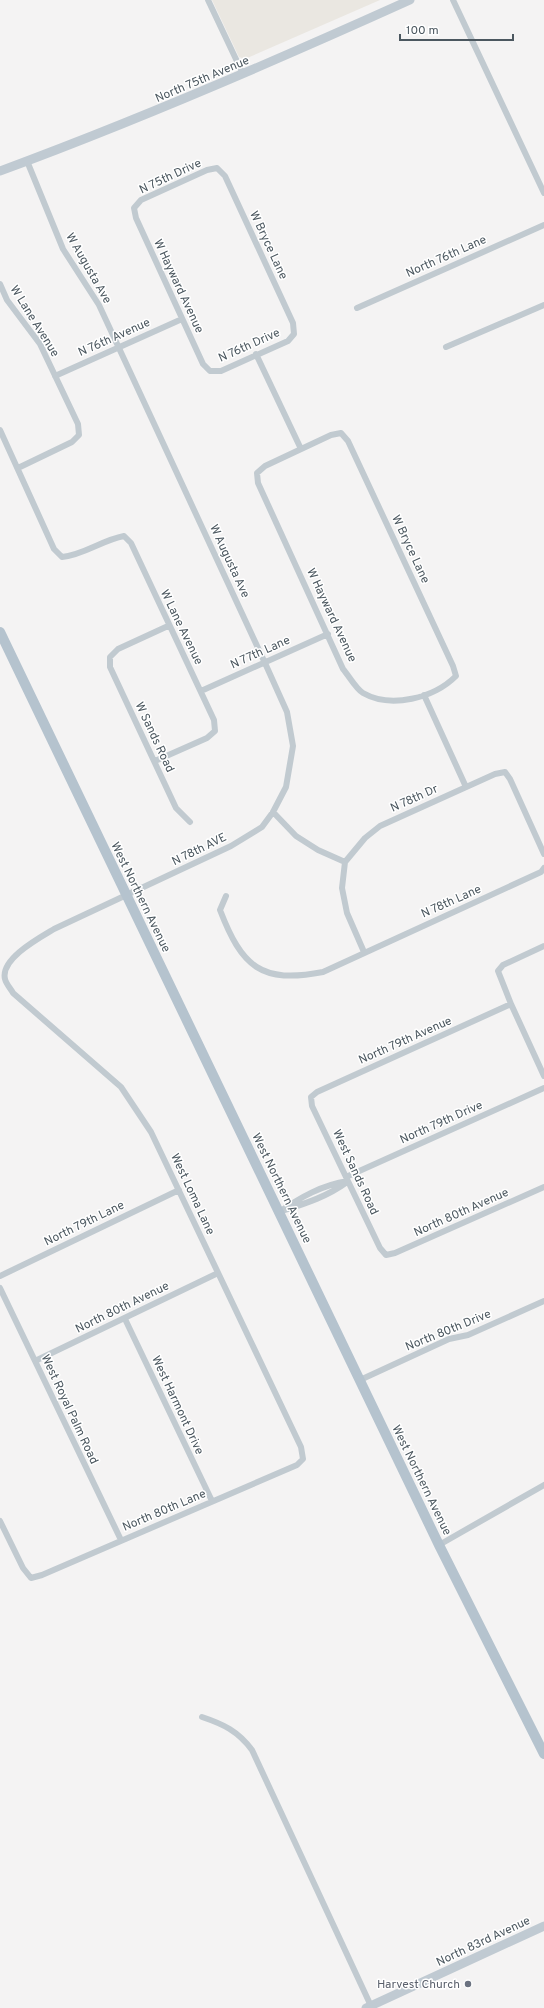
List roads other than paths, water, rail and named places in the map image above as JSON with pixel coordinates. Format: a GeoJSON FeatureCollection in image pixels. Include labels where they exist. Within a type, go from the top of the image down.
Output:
{"type":"FeatureCollection","features":[{"type":"Feature","properties":{"kind":"main road","name":"North 75th Avenue"},"geometry":{"type":"LineString","coordinates":[[0,171],[122,126],[243,74],[398,2],[410,0]]}},
{"type":"Feature","properties":{"kind":"main road","name":"West Northern Avenue"},"geometry":{"type":"LineString","coordinates":[[0,632],[439,1545],[544,1754]]}},
{"type":"Feature","properties":{"kind":"main road","name":"North 83rd Avenue"},"geometry":{"type":"LineString","coordinates":[[369,2007],[544,1926]]}},
{"type":"Feature","properties":{"kind":"street"},"geometry":{"type":"LineString","coordinates":[[208,0],[243,74]]}},
{"type":"Feature","properties":{"kind":"street"},"geometry":{"type":"LineString","coordinates":[[453,0],[544,193]]}},
{"type":"Feature","properties":{"kind":"street","name":"W Augusta Ave"},"geometry":{"type":"LineString","coordinates":[[27,161],[63,249],[99,305],[287,712],[293,746],[286,786],[273,812]]}},
{"type":"Feature","properties":{"kind":"street","name":"N 75th Drive"},"geometry":{"type":"LineString","coordinates":[[134,208],[141,200],[207,170],[217,168]]}},
{"type":"Feature","properties":{"kind":"street","name":"W Bryce Lane"},"geometry":{"type":"LineString","coordinates":[[217,168],[225,176],[293,323],[294,334]]}},
{"type":"Feature","properties":{"kind":"street","name":"W Hayward Avenue"},"geometry":{"type":"LineString","coordinates":[[134,208],[136,218],[182,319],[203,364],[210,371]]}},
{"type":"Feature","properties":{"kind":"street","name":"North 76th Lane"},"geometry":{"type":"LineString","coordinates":[[357,308],[544,225]]}},
{"type":"Feature","properties":{"kind":"street","name":"W Lane Avenue"},"geometry":{"type":"LineString","coordinates":[[0,284],[7,300],[40,344],[78,424],[79,435],[72,442],[18,468],[54,548],[62,557],[74,556],[113,538],[124,536],[131,543],[168,626],[214,720],[215,731],[207,738],[155,761]]}},
{"type":"Feature","properties":{"kind":"street"},"geometry":{"type":"LineString","coordinates":[[446,347],[544,305]]}},
{"type":"Feature","properties":{"kind":"street","name":"N 76th Avenue"},"geometry":{"type":"LineString","coordinates":[[55,376],[118,346],[182,319]]}},
{"type":"Feature","properties":{"kind":"street","name":"N 76th Drive"},"geometry":{"type":"LineString","coordinates":[[210,371],[221,371],[256,354],[288,341],[294,334]]}},
{"type":"Feature","properties":{"kind":"street"},"geometry":{"type":"LineString","coordinates":[[256,354],[301,449]]}},
{"type":"Feature","properties":{"kind":"street"},"geometry":{"type":"LineString","coordinates":[[0,430],[18,468]]}},
{"type":"Feature","properties":{"kind":"street","name":"W Bryce Lane"},"geometry":{"type":"LineString","coordinates":[[301,449],[331,435],[341,433],[348,441],[453,666],[456,676]]}},
{"type":"Feature","properties":{"kind":"street","name":"W Hayward Avenue"},"geometry":{"type":"LineString","coordinates":[[301,449],[265,466],[257,473],[258,483],[343,669],[362,692],[378,699],[399,700],[424,695],[448,683],[456,676]]}},
{"type":"Feature","properties":{"kind":"street","name":"W Sands Road"},"geometry":{"type":"LineString","coordinates":[[168,626],[118,650],[110,657],[110,667],[176,808],[190,822]]}},
{"type":"Feature","properties":{"kind":"street","name":"N 77th Lane"},"geometry":{"type":"LineString","coordinates":[[201,691],[328,634]]}},
{"type":"Feature","properties":{"kind":"street"},"geometry":{"type":"LineString","coordinates":[[424,695],[466,787]]}},
{"type":"Feature","properties":{"kind":"street","name":"N 78th Dr"},"geometry":{"type":"LineString","coordinates":[[345,862],[366,838],[380,826],[495,774],[505,772],[510,779],[544,854]]}},
{"type":"Feature","properties":{"kind":"street"},"geometry":{"type":"LineString","coordinates":[[226,896],[220,910],[230,934],[248,962],[273,975],[298,977],[324,972],[364,952],[347,913],[344,901],[342,888],[345,862],[318,850],[296,836],[273,812]]}},
{"type":"Feature","properties":{"kind":"street","name":"N 78th AVE"},"geometry":{"type":"LineString","coordinates":[[126,896],[231,846],[262,827],[273,812]]}},
{"type":"Feature","properties":{"kind":"street","name":"N 78th Lane"},"geometry":{"type":"LineString","coordinates":[[364,952],[541,872],[544,868]]}},
{"type":"Feature","properties":{"kind":"street","name":"West Loma Lane"},"geometry":{"type":"LineString","coordinates":[[126,896],[54,929],[32,942],[6,966],[5,979],[13,993],[121,1087],[151,1132],[301,1447],[304,1459]]}},
{"type":"Feature","properties":{"kind":"street"},"geometry":{"type":"LineString","coordinates":[[544,946],[503,965],[498,971],[511,1004],[544,1076]]}},
{"type":"Feature","properties":{"kind":"street","name":"North 79th Avenue"},"geometry":{"type":"LineString","coordinates":[[311,1097],[317,1092],[511,1004]]}},
{"type":"Feature","properties":{"kind":"street","name":"North 79th Drive"},"geometry":{"type":"LineString","coordinates":[[279,1212],[302,1196],[347,1179],[544,1088]]}},
{"type":"Feature","properties":{"kind":"street","name":"West Sands Road"},"geometry":{"type":"LineString","coordinates":[[311,1097],[312,1106],[380,1248],[386,1255]]}},
{"type":"Feature","properties":{"kind":"street","name":"North 79th Drive"},"geometry":{"type":"LineString","coordinates":[[279,1212],[306,1204],[326,1194],[347,1179]]}},
{"type":"Feature","properties":{"kind":"street"},"geometry":{"type":"LineString","coordinates":[[323,1187],[326,1194]]}},
{"type":"Feature","properties":{"kind":"street","name":"North 80th Avenue"},"geometry":{"type":"LineString","coordinates":[[386,1255],[395,1253],[544,1187]]}},
{"type":"Feature","properties":{"kind":"street","name":"North 79th Lane"},"geometry":{"type":"LineString","coordinates":[[0,1276],[179,1190]]}},
{"type":"Feature","properties":{"kind":"street","name":"North 80th Avenue"},"geometry":{"type":"LineString","coordinates":[[35,1361],[218,1273]]}},
{"type":"Feature","properties":{"kind":"street","name":"West Royal Palm Road"},"geometry":{"type":"LineString","coordinates":[[0,1288],[121,1540]]}},
{"type":"Feature","properties":{"kind":"street","name":"North 80th Drive"},"geometry":{"type":"LineString","coordinates":[[360,1380],[450,1339],[468,1335],[544,1301]]}},
{"type":"Feature","properties":{"kind":"street","name":"West Harmont Drive"},"geometry":{"type":"LineString","coordinates":[[125,1318],[212,1501]]}},
{"type":"Feature","properties":{"kind":"street","name":"North 80th Lane"},"geometry":{"type":"LineString","coordinates":[[0,1521],[23,1568],[31,1578],[42,1575],[297,1465],[304,1459]]}},
{"type":"Feature","properties":{"kind":"street"},"geometry":{"type":"LineString","coordinates":[[439,1545],[544,1485]]}},
{"type":"Feature","properties":{"kind":"street"},"geometry":{"type":"LineString","coordinates":[[202,1717],[218,1722],[233,1730],[243,1738],[252,1750],[369,2007]]}},
{"type":"Feature","properties":{"kind":"place","name":"Harvest Church"},"geometry":{"type":"Point","coordinates":[468,1984]}}]}
